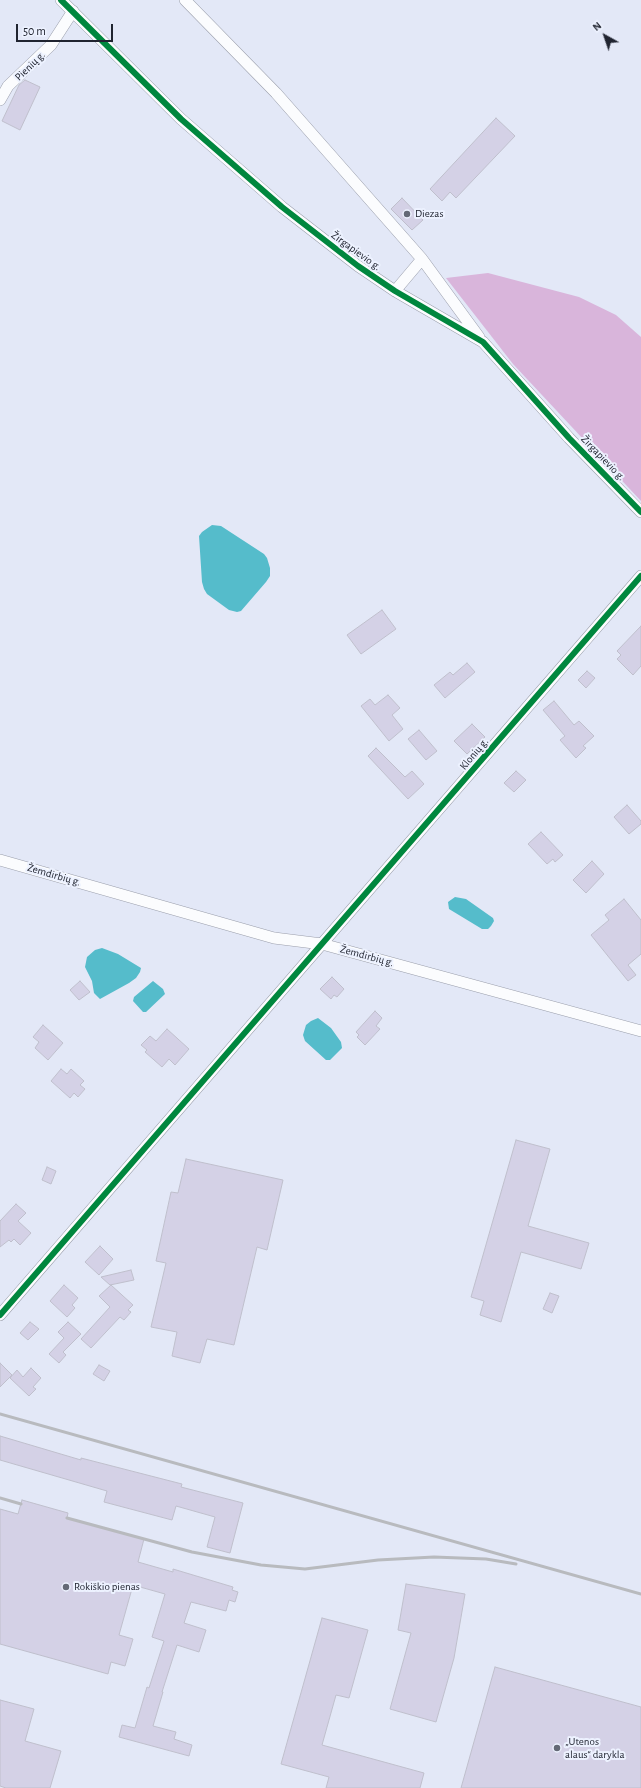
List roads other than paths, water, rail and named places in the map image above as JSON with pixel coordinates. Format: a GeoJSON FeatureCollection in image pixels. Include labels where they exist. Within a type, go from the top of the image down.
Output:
{"type":"FeatureCollection","features":[{"type":"Feature","properties":{"kind":"street","name":"Žirgapievio g."},"geometry":{"type":"LineString","coordinates":[[61,0],[181,119],[282,207],[347,257],[395,291],[483,342],[569,438],[641,512]]}},
{"type":"Feature","properties":{"kind":"street"},"geometry":{"type":"LineString","coordinates":[[186,0],[276,93],[422,259],[483,342]]}},
{"type":"Feature","properties":{"kind":"street","name":"Pienių g."},"geometry":{"type":"LineString","coordinates":[[0,100],[8,86],[51,45],[73,11]]}},
{"type":"Feature","properties":{"kind":"street"},"geometry":{"type":"LineString","coordinates":[[395,291],[422,259]]}},
{"type":"Feature","properties":{"kind":"street","name":"Klonių g."},"geometry":{"type":"LineString","coordinates":[[0,1315],[641,576]]}},
{"type":"Feature","properties":{"kind":"street","name":"Žemdirbių g."},"geometry":{"type":"LineString","coordinates":[[0,860],[274,938],[322,944],[641,1031]]}},
{"type":"Feature","properties":{"kind":"water"},"geometry":{"type":"Polygon","coordinates":[[[212,525],[221,526],[264,554],[267,558],[270,568],[270,576],[241,611],[237,612],[229,610],[207,594],[204,589],[202,582],[199,536],[212,525]]]}},
{"type":"Feature","properties":{"kind":"water"},"geometry":{"type":"Polygon","coordinates":[[[455,897],[466,899],[493,918],[494,921],[491,926],[488,929],[482,929],[449,909],[448,902],[455,897]]]}},
{"type":"Feature","properties":{"kind":"water"},"geometry":{"type":"Polygon","coordinates":[[[102,948],[118,954],[141,968],[136,978],[100,999],[94,993],[92,981],[85,967],[87,957],[95,950],[102,948]]]}},
{"type":"Feature","properties":{"kind":"water"},"geometry":{"type":"Polygon","coordinates":[[[153,981],[163,989],[165,994],[146,1012],[143,1012],[133,1001],[134,997],[153,981]]]}},
{"type":"Feature","properties":{"kind":"water"},"geometry":{"type":"Polygon","coordinates":[[[318,1018],[331,1028],[341,1042],[342,1048],[330,1060],[326,1060],[305,1041],[303,1035],[306,1025],[318,1018]]]}},
{"type":"Feature","properties":{"kind":"railway"},"geometry":{"type":"LineString","coordinates":[[0,1414],[641,1594]]}},
{"type":"Feature","properties":{"kind":"railway"},"geometry":{"type":"LineString","coordinates":[[0,1498],[21,1504]]}},
{"type":"Feature","properties":{"kind":"railway"},"geometry":{"type":"LineString","coordinates":[[67,1518],[192,1552],[261,1565],[305,1569],[378,1560],[434,1557],[486,1559],[516,1564]]}},
{"type":"Feature","properties":{"kind":"place","name":"Diezas"},"geometry":{"type":"Point","coordinates":[407,214]}},
{"type":"Feature","properties":{"kind":"place","name":"Rokiškio pienas"},"geometry":{"type":"Point","coordinates":[66,1587]}},
{"type":"Feature","properties":{"kind":"place","name":"„Utenos alaus“ darykla"},"geometry":{"type":"Point","coordinates":[557,1748]}}]}
